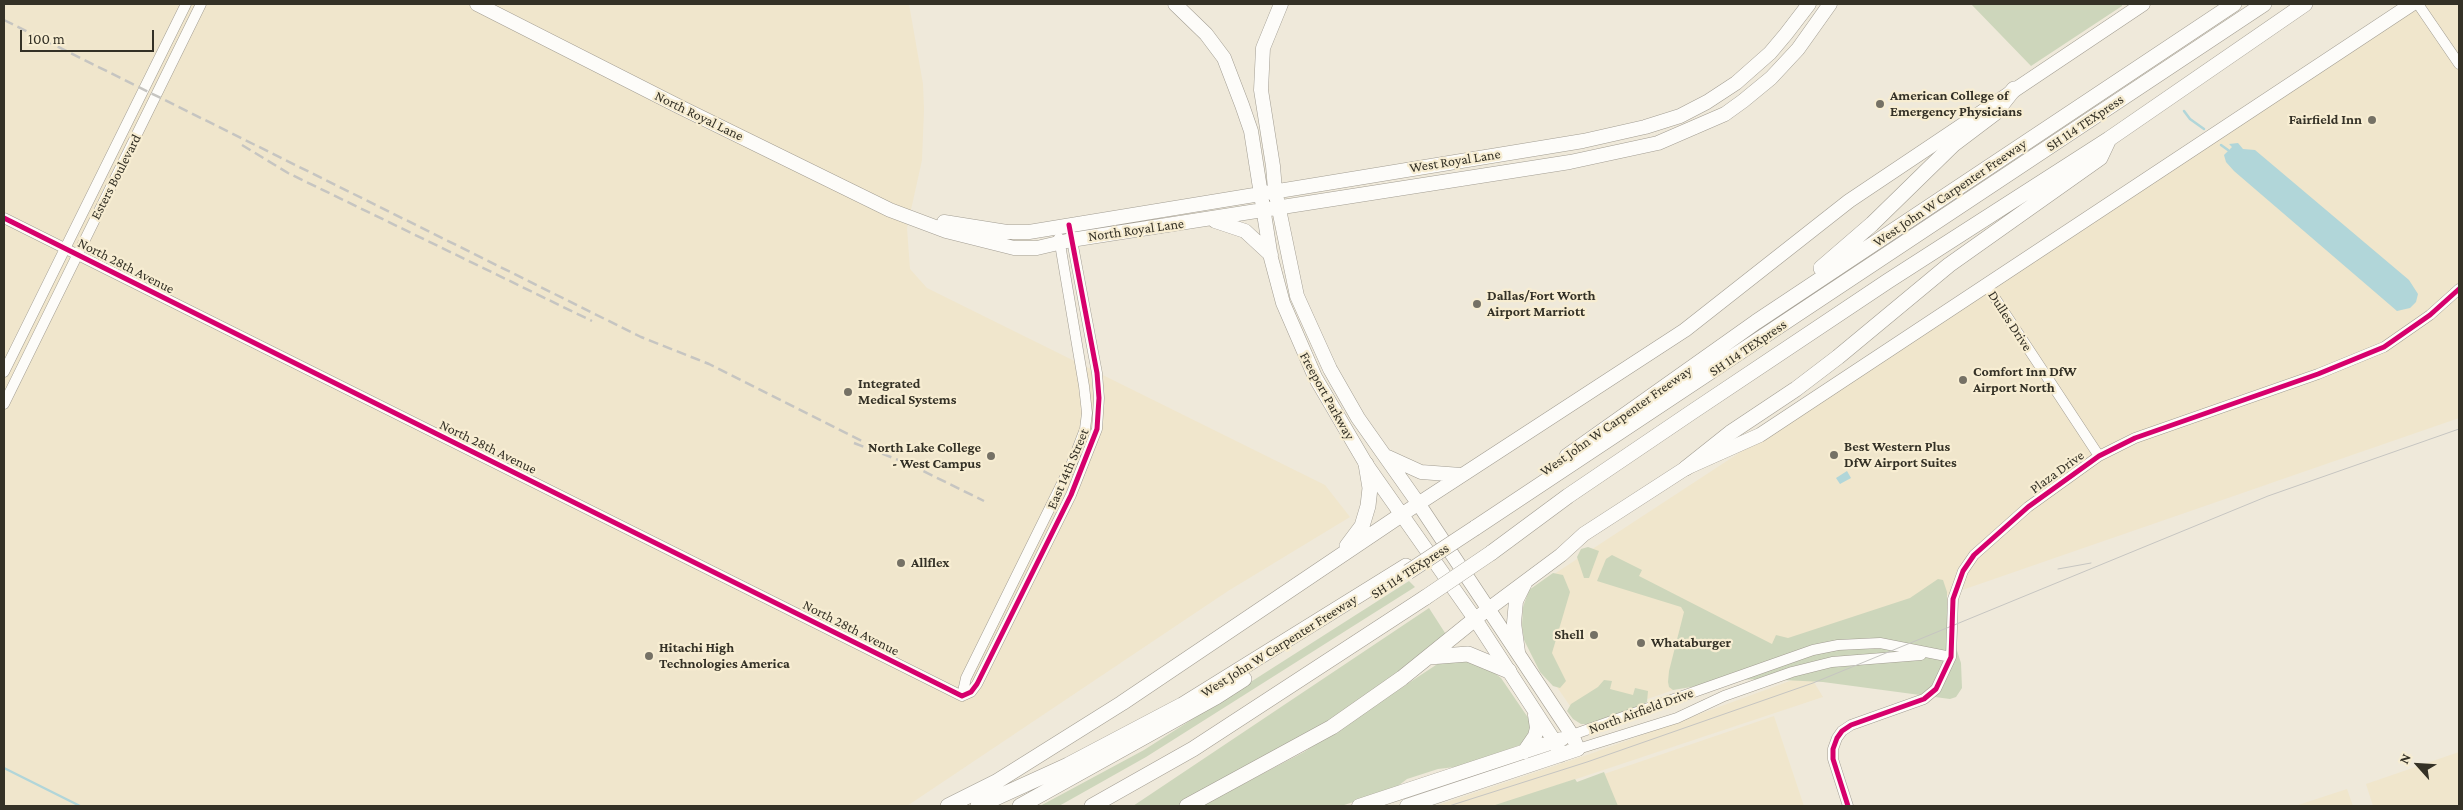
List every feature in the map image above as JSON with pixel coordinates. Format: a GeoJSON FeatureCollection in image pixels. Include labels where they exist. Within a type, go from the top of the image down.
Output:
{"type":"FeatureCollection","features":[{"type":"Feature","properties":{"kind":"highway","name":"West John W Carpenter Freeway"},"geometry":{"type":"LineString","coordinates":[[978,806],[1068,765],[1182,705],[1407,569],[1473,525],[1756,322],[2234,4]]}},
{"type":"Feature","properties":{"kind":"highway","name":"SH 114 TEXpress"},"geometry":{"type":"LineString","coordinates":[[1473,525],[2264,4]]}},
{"type":"Feature","properties":{"kind":"highway"},"geometry":{"type":"LineString","coordinates":[[1092,806],[1200,745],[1426,597],[1492,553],[1568,496],[1863,297],[2109,139],[2305,4]]}},
{"type":"Feature","properties":{"kind":"highway"},"geometry":{"type":"LineString","coordinates":[[1756,322],[1768,303],[1832,260],[1947,150],[1995,113],[2014,89]]}},
{"type":"Feature","properties":{"kind":"highway"},"geometry":{"type":"LineString","coordinates":[[1686,468],[1730,433],[1824,368],[1949,265],[2100,158],[2109,139]]}},
{"type":"Feature","properties":{"kind":"highway"},"geometry":{"type":"LineString","coordinates":[[1339,557],[1362,526],[1368,506],[1370,488],[1366,464]]}},
{"type":"Feature","properties":{"kind":"highway"},"geometry":{"type":"LineString","coordinates":[[948,806],[982,790],[1122,703],[1401,514]]}},
{"type":"Feature","properties":{"kind":"highway","name":"SH 114 TEXpress"},"geometry":{"type":"LineString","coordinates":[[1020,806],[1216,697],[1407,569]]}},
{"type":"Feature","properties":{"kind":"highway"},"geometry":{"type":"LineString","coordinates":[[1187,806],[1332,727],[1429,657],[1475,619]]}},
{"type":"Feature","properties":{"kind":"highway"},"geometry":{"type":"LineString","coordinates":[[1429,657],[1468,654],[1509,671]]}},
{"type":"Feature","properties":{"kind":"main road","name":"North Royal Lane"},"geometry":{"type":"LineString","coordinates":[[478,4],[680,107],[890,210],[946,231],[1014,248],[1037,248],[1066,241],[1263,210]]}},
{"type":"Feature","properties":{"kind":"main road","name":"Freeport Parkway"},"geometry":{"type":"LineString","coordinates":[[1175,4],[1206,34],[1224,58],[1251,131],[1268,191],[1278,207],[1297,296],[1335,378],[1358,418],[1418,503],[1572,735],[1578,749]]}},
{"type":"Feature","properties":{"kind":"main road","name":"Freeport Parkway"},"geometry":{"type":"LineString","coordinates":[[1281,4],[1263,48],[1261,90],[1273,166],[1263,210],[1283,303],[1297,339],[1320,386],[1366,464],[1475,619],[1558,749]]}},
{"type":"Feature","properties":{"kind":"main road","name":"West Royal Lane"},"geometry":{"type":"LineString","coordinates":[[1064,226],[1617,134],[1680,116],[1707,102],[1736,83],[1781,40],[1809,4]]}},
{"type":"Feature","properties":{"kind":"main road","name":"West Royal Lane"},"geometry":{"type":"LineString","coordinates":[[1263,210],[1609,155],[1658,143],[1725,114],[1747,98],[1771,78],[1803,43],[1830,4]]}},
{"type":"Feature","properties":{"kind":"main road"},"geometry":{"type":"LineString","coordinates":[[1401,514],[1685,330],[1849,201],[2143,4]]}},
{"type":"Feature","properties":{"kind":"main road"},"geometry":{"type":"LineString","coordinates":[[1475,619],[1584,534],[1686,468],[1760,435],[2412,4]]}},
{"type":"Feature","properties":{"kind":"main road"},"geometry":{"type":"LineString","coordinates":[[1736,83],[1747,98]]}},
{"type":"Feature","properties":{"kind":"main road"},"geometry":{"type":"LineString","coordinates":[[1542,147],[1544,166]]}},
{"type":"Feature","properties":{"kind":"main road"},"geometry":{"type":"LineString","coordinates":[[1207,220],[1228,224],[1245,231],[1271,254]]}},
{"type":"Feature","properties":{"kind":"main road","name":"North Royal Lane"},"geometry":{"type":"LineString","coordinates":[[923,221],[1007,232],[1064,226]]}},
{"type":"Feature","properties":{"kind":"main road"},"geometry":{"type":"LineString","coordinates":[[1320,386],[1335,378]]}},
{"type":"Feature","properties":{"kind":"main road"},"geometry":{"type":"LineString","coordinates":[[1387,457],[1421,472],[1461,475]]}},
{"type":"Feature","properties":{"kind":"main road"},"geometry":{"type":"LineString","coordinates":[[1518,655],[1514,623],[1516,601],[1526,581]]}},
{"type":"Feature","properties":{"kind":"main road"},"geometry":{"type":"LineString","coordinates":[[1524,752],[1535,736],[1537,728],[1533,709]]}},
{"type":"Feature","properties":{"kind":"main road","name":"North Airfield Drive"},"geometry":{"type":"LineString","coordinates":[[1407,806],[1558,749],[1572,735]]}},
{"type":"Feature","properties":{"kind":"main road","name":"North Airfield Drive"},"geometry":{"type":"LineString","coordinates":[[1360,806],[1524,752],[1578,749]]}},
{"type":"Feature","properties":{"kind":"street","name":"Esters Boulevard"},"geometry":{"type":"LineString","coordinates":[[4,372],[186,4]]}},
{"type":"Feature","properties":{"kind":"street","name":"Esters Boulevard"},"geometry":{"type":"LineString","coordinates":[[4,404],[201,4]]}},
{"type":"Feature","properties":{"kind":"street"},"geometry":{"type":"LineString","coordinates":[[2418,4],[2459,64]]}},
{"type":"Feature","properties":{"kind":"street"},"geometry":{"type":"LineString","coordinates":[[176,25],[188,32]]}},
{"type":"Feature","properties":{"kind":"street","name":"North 28th Avenue"},"geometry":{"type":"LineString","coordinates":[[4,218],[962,696]]}},
{"type":"Feature","properties":{"kind":"street","name":"East 14th Street"},"geometry":{"type":"LineString","coordinates":[[1064,226],[1087,413],[1085,429],[1072,463],[966,678],[962,696],[971,692],[977,684],[1071,495],[1097,429],[1099,398],[1097,373],[1066,241]]}},
{"type":"Feature","properties":{"kind":"street","name":"Dulles Drive"},"geometry":{"type":"LineString","coordinates":[[1987,286],[2099,456]]}},
{"type":"Feature","properties":{"kind":"street","name":"Plaza Drive"},"geometry":{"type":"LineString","coordinates":[[1848,806],[1833,759],[1833,749],[1842,731],[1851,725],[1924,699],[1936,689],[1951,657],[1953,599],[1960,577],[1974,555],[2028,507],[2099,456],[2135,438],[2356,360],[2384,347],[2407,332],[2459,289]]}},
{"type":"Feature","properties":{"kind":"street","name":"North Airfield Drive"},"geometry":{"type":"LineString","coordinates":[[1572,735],[1813,650],[1838,645],[1880,643],[1927,654],[1951,657]]}},
{"type":"Feature","properties":{"kind":"street","name":"North Airfield Drive"},"geometry":{"type":"LineString","coordinates":[[1578,749],[1677,718],[1724,696],[1792,672],[1832,662],[1898,658],[1927,654]]}},
{"type":"Feature","properties":{"kind":"shaded area"},"geometry":{"type":"Polygon","coordinates":[[[4,4],[909,4],[923,84],[924,110],[922,160],[907,228],[910,269],[927,288],[1325,485],[1350,517],[1228,591],[907,806],[4,806],[4,4]]]}},
{"type":"Feature","properties":{"kind":"shaded area"},"geometry":{"type":"Polygon","coordinates":[[[2425,4],[2459,4],[2459,418],[1581,722],[1528,645],[1545,580],[2425,4]]]}},
{"type":"Feature","properties":{"kind":"shaded area"},"geometry":{"type":"Polygon","coordinates":[[[1809,674],[1823,697],[1495,806],[1435,806],[1590,754],[1809,674]]]}},
{"type":"Feature","properties":{"kind":"shaded area"},"geometry":{"type":"Polygon","coordinates":[[[1774,716],[1804,806],[1614,806],[1604,774],[1774,716]]]}},
{"type":"Feature","properties":{"kind":"shaded area"},"geometry":{"type":"Polygon","coordinates":[[[2459,752],[2459,806],[2373,806],[2366,784],[2459,752]]]}},
{"type":"Feature","properties":{"kind":"shaded area"},"geometry":{"type":"Polygon","coordinates":[[[2347,789],[2353,806],[2295,806],[2347,789]]]}},
{"type":"Feature","properties":{"kind":"green space"},"geometry":{"type":"Polygon","coordinates":[[[1971,4],[2122,4],[2122,6],[2031,66],[1971,4]]]}},
{"type":"Feature","properties":{"kind":"green space"},"geometry":{"type":"Polygon","coordinates":[[[1588,547],[1599,551],[1589,578],[1584,578],[1577,557],[1581,549],[1588,547]]]}},
{"type":"Feature","properties":{"kind":"green space"},"geometry":{"type":"Polygon","coordinates":[[[1612,555],[1642,570],[1639,576],[1772,644],[1776,635],[1788,638],[1910,598],[1938,579],[1943,580],[1947,592],[1947,620],[1961,663],[1962,688],[1956,697],[1950,699],[1823,682],[1763,679],[1734,680],[1673,690],[1669,687],[1669,671],[1684,612],[1681,607],[1597,581],[1606,559],[1612,555]]]}},
{"type":"Feature","properties":{"kind":"green space"},"geometry":{"type":"Polygon","coordinates":[[[1553,573],[1563,575],[1570,592],[1552,653],[1566,681],[1560,688],[1553,686],[1540,672],[1524,640],[1522,626],[1523,607],[1529,590],[1553,573]]]}},
{"type":"Feature","properties":{"kind":"green space"},"geometry":{"type":"Polygon","coordinates":[[[1409,581],[1415,587],[1146,757],[1059,806],[1040,806],[1144,750],[1409,581]]]}},
{"type":"Feature","properties":{"kind":"green space"},"geometry":{"type":"Polygon","coordinates":[[[1429,608],[1447,636],[1337,717],[1208,792],[1177,806],[1133,806],[1429,608]]]}},
{"type":"Feature","properties":{"kind":"green space"},"geometry":{"type":"Polygon","coordinates":[[[1465,661],[1488,668],[1501,678],[1531,722],[1528,742],[1463,766],[1438,769],[1407,779],[1394,789],[1341,806],[1201,806],[1304,752],[1439,663],[1465,661]]]}},
{"type":"Feature","properties":{"kind":"green space"},"geometry":{"type":"Polygon","coordinates":[[[1604,680],[1612,681],[1610,689],[1633,695],[1635,688],[1648,691],[1647,702],[1636,708],[1587,724],[1581,724],[1573,719],[1567,711],[1571,704],[1598,687],[1604,680]]]}},
{"type":"Feature","properties":{"kind":"green space"},"geometry":{"type":"Polygon","coordinates":[[[1604,772],[1618,806],[1492,806],[1575,779],[1577,782],[1604,772]]]}},
{"type":"Feature","properties":{"kind":"water"},"geometry":{"type":"Polygon","coordinates":[[[2238,143],[2243,149],[2255,150],[2409,280],[2418,294],[2416,302],[2410,308],[2397,311],[2234,171],[2226,162],[2224,155],[2232,147],[2229,144],[2238,143]]]}},
{"type":"Feature","properties":{"kind":"water"},"geometry":{"type":"Polygon","coordinates":[[[1847,471],[1851,478],[1840,484],[1836,478],[1847,471]]]}},
{"type":"Feature","properties":{"kind":"waterway"},"geometry":{"type":"LineString","coordinates":[[2184,111],[2190,119],[2204,129]]}},
{"type":"Feature","properties":{"kind":"waterway"},"geometry":{"type":"LineString","coordinates":[[2221,145],[2228,150]]}},
{"type":"Feature","properties":{"kind":"waterway"},"geometry":{"type":"LineString","coordinates":[[4,768],[80,806]]}},
{"type":"Feature","properties":{"kind":"tram line"},"geometry":{"type":"LineString","coordinates":[[1449,806],[1587,762],[1813,683],[2268,496],[2459,429]]}},
{"type":"Feature","properties":{"kind":"tram line"},"geometry":{"type":"LineString","coordinates":[[2058,569],[2091,563]]}},
{"type":"Feature","properties":{"kind":"railway"},"geometry":{"type":"LineString","coordinates":[[4,20],[641,337],[709,364],[864,442]]}},
{"type":"Feature","properties":{"kind":"railway"},"geometry":{"type":"LineString","coordinates":[[242,145],[288,173],[592,321]]}},
{"type":"Feature","properties":{"kind":"railway"},"geometry":{"type":"LineString","coordinates":[[854,443],[909,464],[984,501]]}},
{"type":"Feature","properties":{"kind":"cycle path"},"geometry":{"type":"LineString","coordinates":[[4,218],[962,696],[971,692],[977,684],[1071,495],[1097,429],[1099,398],[1097,373],[1069,225]]}},
{"type":"Feature","properties":{"kind":"cycle path"},"geometry":{"type":"LineString","coordinates":[[1848,806],[1833,759],[1833,749],[1837,738],[1842,731],[1851,725],[1924,699],[1936,689],[1951,657],[1953,599],[1963,571],[1974,555],[2028,507],[2099,456],[2135,438],[2318,374],[2384,347],[2430,315],[2459,289]]}},
{"type":"Feature","properties":{"kind":"place","name":"American College of Emergency Physicians"},"geometry":{"type":"Point","coordinates":[1880,104]}},
{"type":"Feature","properties":{"kind":"place","name":"Fairfield Inn"},"geometry":{"type":"Point","coordinates":[2372,120]}},
{"type":"Feature","properties":{"kind":"place","name":"Dallas/Fort Worth Airport Marriott"},"geometry":{"type":"Point","coordinates":[1477,304]}},
{"type":"Feature","properties":{"kind":"place","name":"Comfort Inn DfW Airport North"},"geometry":{"type":"Point","coordinates":[1963,380]}},
{"type":"Feature","properties":{"kind":"place","name":"Integrated Medical Systems"},"geometry":{"type":"Point","coordinates":[848,392]}},
{"type":"Feature","properties":{"kind":"place","name":"Best Western Plus DfW Airport Suites"},"geometry":{"type":"Point","coordinates":[1834,455]}},
{"type":"Feature","properties":{"kind":"place","name":"North Lake College - West Campus"},"geometry":{"type":"Point","coordinates":[991,456]}},
{"type":"Feature","properties":{"kind":"place","name":"Allflex"},"geometry":{"type":"Point","coordinates":[901,563]}},
{"type":"Feature","properties":{"kind":"place","name":"Shell"},"geometry":{"type":"Point","coordinates":[1594,635]}},
{"type":"Feature","properties":{"kind":"place","name":"Whataburger"},"geometry":{"type":"Point","coordinates":[1641,643]}},
{"type":"Feature","properties":{"kind":"place","name":"Hitachi High Technologies America"},"geometry":{"type":"Point","coordinates":[649,656]}}]}
